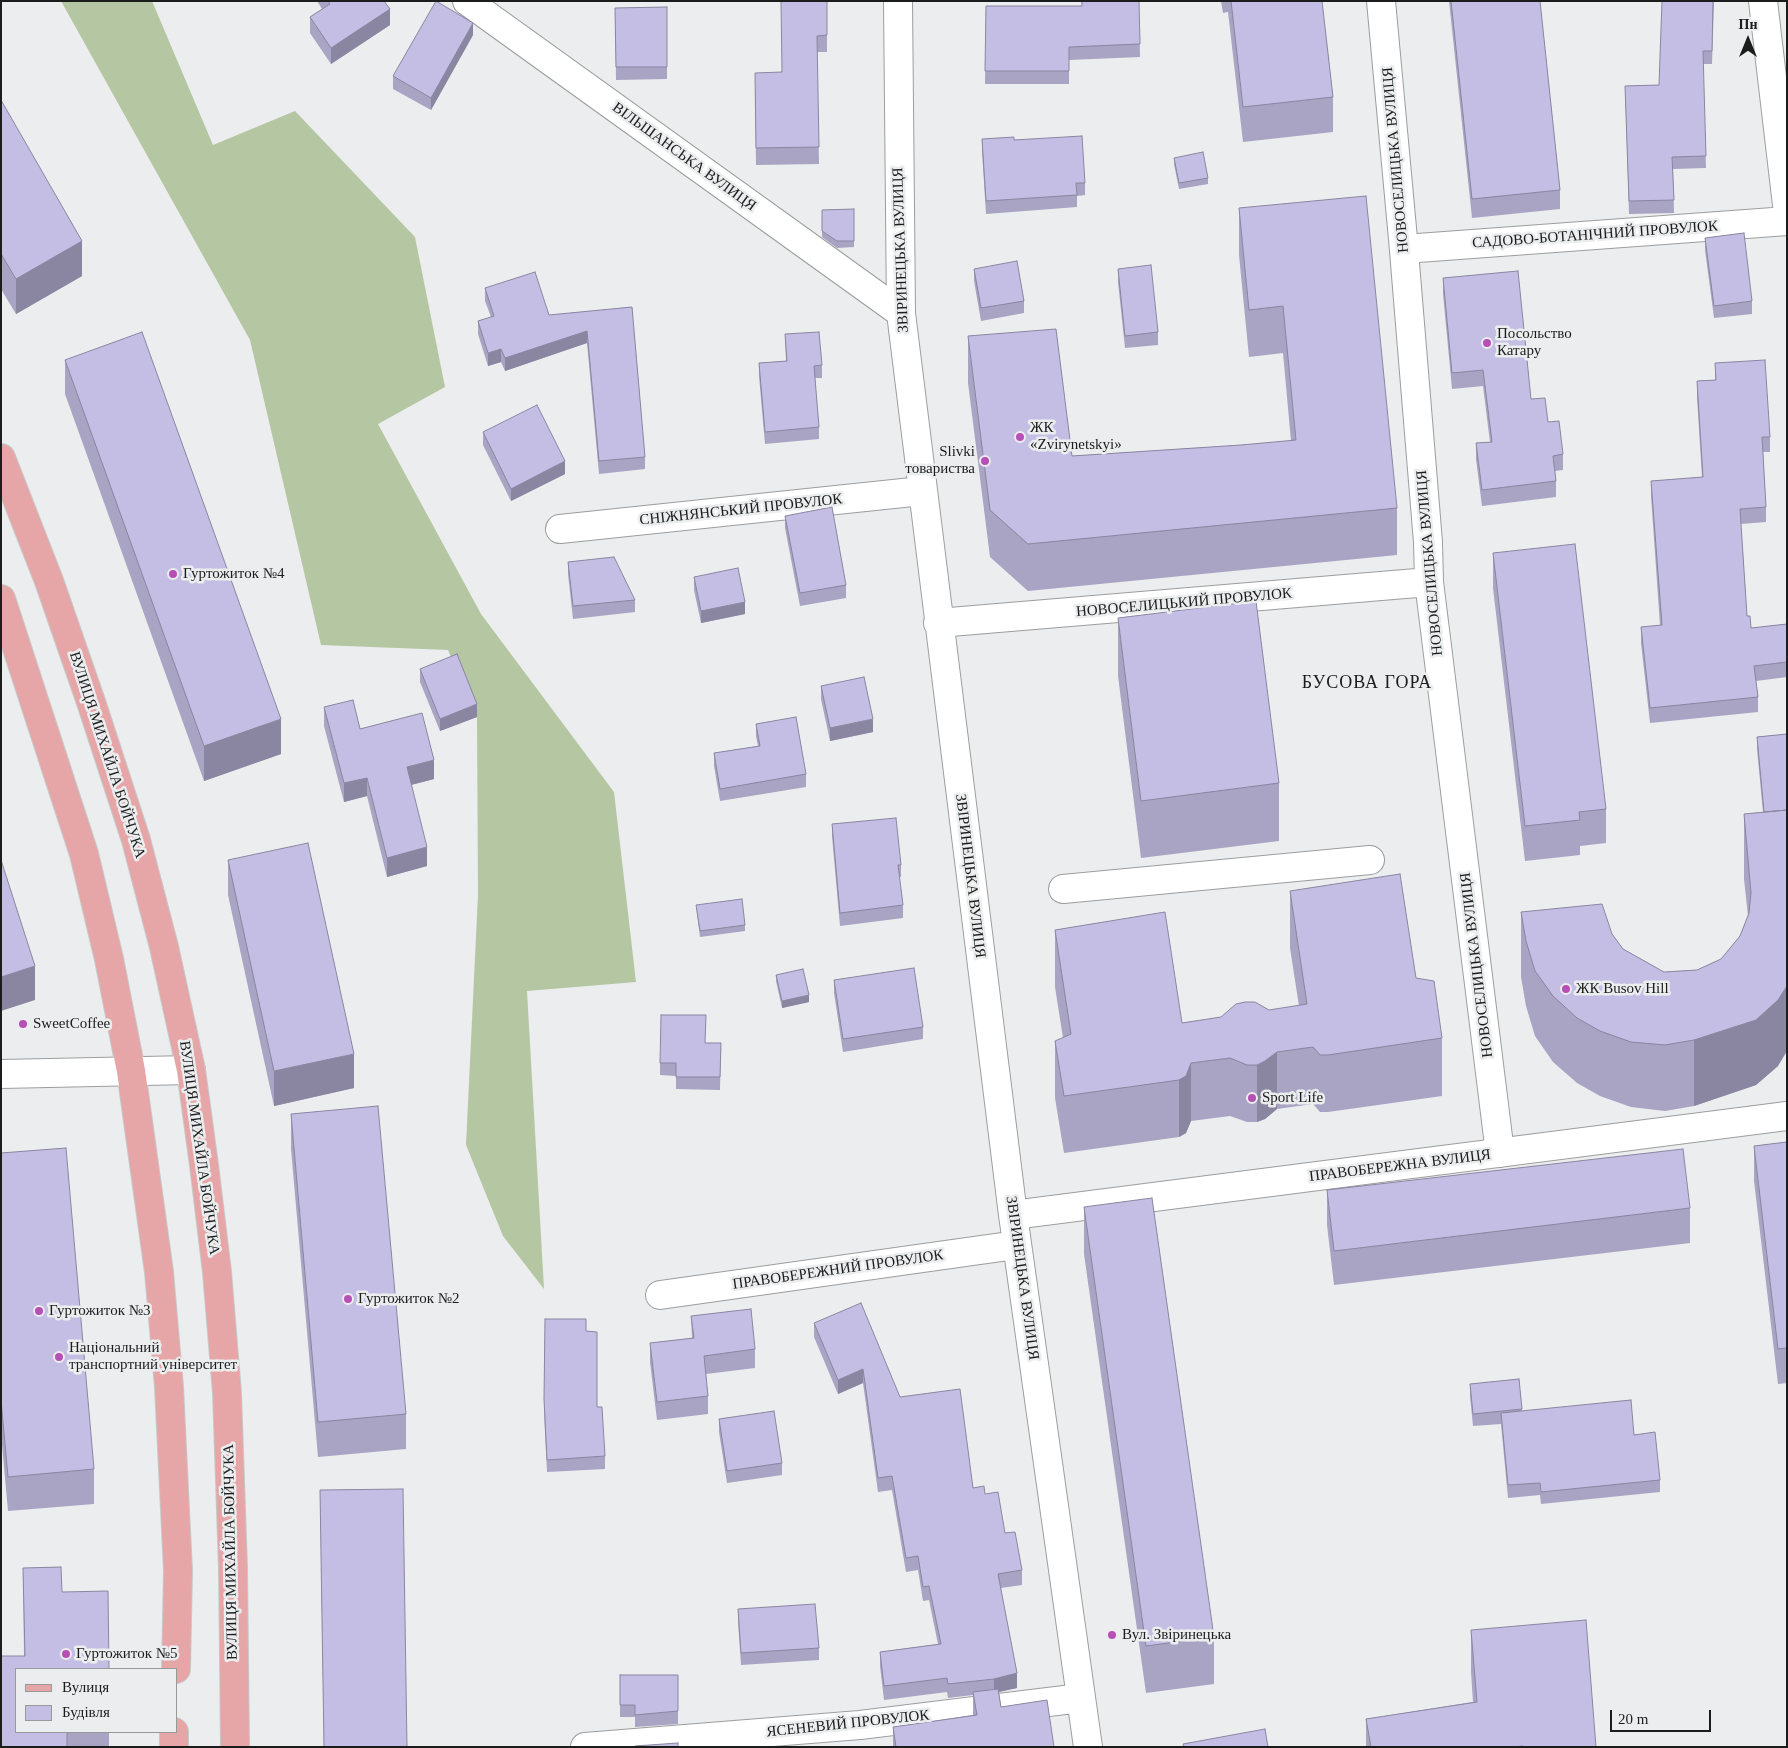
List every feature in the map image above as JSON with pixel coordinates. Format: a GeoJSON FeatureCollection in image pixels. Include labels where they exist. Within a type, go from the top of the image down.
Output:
{"type":"FeatureCollection","features":[{"type":"Feature","properties":{"kind":"main road","name":"ВУЛИЦЯ МИХАЙЛА БОЙЧУКА"},"geometry":{"type":"LineString","coordinates":[[1,458],[52,590],[136,840],[164,947],[191,1070],[217,1272],[227,1393],[233,1568],[235,1747]]}},
{"type":"Feature","properties":{"kind":"main road"},"geometry":{"type":"LineString","coordinates":[[1,599],[41,716],[84,854],[109,959],[131,1071],[159,1272],[169,1387],[178,1571],[176,1668]]}},
{"type":"Feature","properties":{"kind":"main road"},"geometry":{"type":"LineString","coordinates":[[174,1733],[174,1747]]}},
{"type":"Feature","properties":{"kind":"street","name":"ВІЛЬШАНСЬКА ВУЛИЦЯ"},"geometry":{"type":"LineString","coordinates":[[467,1],[901,313]]}},
{"type":"Feature","properties":{"kind":"street","name":"ЗВІРИНЕЦЬКА ВУЛИЦЯ"},"geometry":{"type":"LineString","coordinates":[[898,1],[901,313],[1012,1216],[1088,1747]]}},
{"type":"Feature","properties":{"kind":"street","name":"НОВОСЕЛИЦЬКА ВУЛИЦЯ"},"geometry":{"type":"LineString","coordinates":[[1380,1],[1404,249],[1428,542],[1429,582],[1500,1153]]}},
{"type":"Feature","properties":{"kind":"street"},"geometry":{"type":"LineString","coordinates":[[1763,1],[1787,204]]}},
{"type":"Feature","properties":{"kind":"street","name":"САДОВО-БОТАНІЧНИЙ ПРОВУЛОК"},"geometry":{"type":"LineString","coordinates":[[1404,249],[1787,221]]}},
{"type":"Feature","properties":{"kind":"street","name":"СНІЖНЯНСЬКИЙ ПРОВУЛОК"},"geometry":{"type":"LineString","coordinates":[[560,529],[922,491]]}},
{"type":"Feature","properties":{"kind":"street","name":"НОВОСЕЛИЦЬКИЙ ПРОВУЛОК"},"geometry":{"type":"LineString","coordinates":[[938,623],[1429,582]]}},
{"type":"Feature","properties":{"kind":"street"},"geometry":{"type":"LineString","coordinates":[[1063,889],[1370,860]]}},
{"type":"Feature","properties":{"kind":"street"},"geometry":{"type":"LineString","coordinates":[[1,1074],[191,1070]]}},
{"type":"Feature","properties":{"kind":"street","name":"ПРАВОБЕРЕЖНА ВУЛИЦЯ"},"geometry":{"type":"LineString","coordinates":[[1012,1216],[1787,1116]]}},
{"type":"Feature","properties":{"kind":"street","name":"ПРАВОБЕРЕЖНИЙ ПРОВУЛОК"},"geometry":{"type":"LineString","coordinates":[[660,1295],[1016,1245]]}},
{"type":"Feature","properties":{"kind":"street","name":"ЯСЕНЕВИЙ ПРОВУЛОК"},"geometry":{"type":"LineString","coordinates":[[585,1747],[860,1725],[1081,1698]]}},
{"type":"Feature","properties":{"kind":"green space"},"geometry":{"type":"Polygon","coordinates":[[[61,1],[152,1],[213,145],[295,111],[415,237],[445,387],[378,424],[481,614],[614,792],[636,982],[527,991],[544,1289],[503,1236],[466,1145],[478,895],[477,717],[448,650],[321,645],[250,340],[61,1]]]}},
{"type":"Feature","properties":{"kind":"building"},"geometry":{"type":"Polygon","coordinates":[[[328,1],[384,1],[390,9],[331,48],[310,17],[330,4],[328,1]]]}},
{"type":"Feature","properties":{"kind":"building"},"geometry":{"type":"Polygon","coordinates":[[[436,1],[473,23],[431,98],[393,76],[436,1]]]}},
{"type":"Feature","properties":{"kind":"building"},"geometry":{"type":"Polygon","coordinates":[[[781,1],[827,1],[827,35],[817,36],[819,147],[756,148],[755,73],[782,72],[781,1]]]}},
{"type":"Feature","properties":{"kind":"building"},"geometry":{"type":"Polygon","coordinates":[[[1082,1],[1139,1],[1140,44],[1069,47],[1069,71],[985,71],[986,6],[1082,6],[1082,1]]]}},
{"type":"Feature","properties":{"kind":"building"},"geometry":{"type":"Polygon","coordinates":[[[1231,1],[1322,1],[1333,97],[1243,107],[1231,1]]]}},
{"type":"Feature","properties":{"kind":"building"},"geometry":{"type":"Polygon","coordinates":[[[1451,1],[1540,1],[1560,190],[1472,199],[1451,1]]]}},
{"type":"Feature","properties":{"kind":"building"},"geometry":{"type":"Polygon","coordinates":[[[1662,1],[1713,1],[1712,51],[1703,51],[1706,156],[1672,157],[1674,200],[1629,201],[1625,86],[1659,85],[1662,1]]]}},
{"type":"Feature","properties":{"kind":"building"},"geometry":{"type":"Polygon","coordinates":[[[667,7],[667,67],[616,67],[615,8],[667,7]]]}},
{"type":"Feature","properties":{"kind":"building"},"geometry":{"type":"Polygon","coordinates":[[[1,100],[82,241],[16,279],[1,254],[1,100]]]}},
{"type":"Feature","properties":{"kind":"building"},"geometry":{"type":"Polygon","coordinates":[[[1082,136],[1085,183],[1076,183],[1077,195],[986,201],[982,139],[1014,137],[1014,140],[1082,136]]]}},
{"type":"Feature","properties":{"kind":"building"},"geometry":{"type":"Polygon","coordinates":[[[1203,152],[1208,178],[1179,183],[1174,158],[1203,152]]]}},
{"type":"Feature","properties":{"kind":"building"},"geometry":{"type":"Polygon","coordinates":[[[1366,196],[1397,508],[1028,544],[990,510],[968,336],[1056,329],[1072,456],[1296,440],[1283,306],[1249,310],[1239,208],[1366,196]]]}},
{"type":"Feature","properties":{"kind":"building"},"geometry":{"type":"Polygon","coordinates":[[[854,209],[854,241],[837,241],[822,231],[822,210],[854,209]]]}},
{"type":"Feature","properties":{"kind":"building"},"geometry":{"type":"Polygon","coordinates":[[[1744,233],[1752,301],[1714,306],[1705,238],[1744,233]]]}},
{"type":"Feature","properties":{"kind":"building"},"geometry":{"type":"Polygon","coordinates":[[[1017,261],[1024,301],[981,308],[974,269],[1017,261]]]}},
{"type":"Feature","properties":{"kind":"building"},"geometry":{"type":"Polygon","coordinates":[[[1151,265],[1158,332],[1125,336],[1118,269],[1151,265]]]}},
{"type":"Feature","properties":{"kind":"building"},"geometry":{"type":"Polygon","coordinates":[[[1518,271],[1531,399],[1545,398],[1548,422],[1559,421],[1563,454],[1553,456],[1556,481],[1482,490],[1476,443],[1492,442],[1483,370],[1452,373],[1443,278],[1518,271]]]}},
{"type":"Feature","properties":{"kind":"building"},"geometry":{"type":"Polygon","coordinates":[[[535,272],[549,315],[632,307],[645,457],[599,461],[587,331],[505,358],[501,349],[488,353],[478,321],[494,316],[485,288],[535,272]]]}},
{"type":"Feature","properties":{"kind":"building","name":"Гуртожиток №4"},"geometry":{"type":"Polygon","coordinates":[[[142,332],[281,719],[204,746],[65,360],[142,332]]]}},
{"type":"Feature","properties":{"kind":"building"},"geometry":{"type":"Polygon","coordinates":[[[819,332],[822,365],[814,366],[819,427],[765,432],[759,363],[787,361],[785,334],[819,332]]]}},
{"type":"Feature","properties":{"kind":"building"},"geometry":{"type":"Polygon","coordinates":[[[1765,360],[1770,437],[1762,437],[1766,507],[1740,509],[1747,616],[1750,616],[1751,628],[1787,624],[1787,662],[1754,666],[1758,697],[1650,708],[1641,627],[1662,625],[1651,481],[1703,477],[1697,381],[1716,380],[1715,363],[1765,360]]]}},
{"type":"Feature","properties":{"kind":"building"},"geometry":{"type":"Polygon","coordinates":[[[537,405],[565,461],[511,489],[483,432],[537,405]]]}},
{"type":"Feature","properties":{"kind":"building"},"geometry":{"type":"Polygon","coordinates":[[[832,507],[846,585],[800,593],[785,516],[832,507]]]}},
{"type":"Feature","properties":{"kind":"building"},"geometry":{"type":"Polygon","coordinates":[[[1575,544],[1606,809],[1579,812],[1580,820],[1525,826],[1493,553],[1575,544]]]}},
{"type":"Feature","properties":{"kind":"building"},"geometry":{"type":"Polygon","coordinates":[[[614,557],[635,600],[573,606],[568,562],[614,557]]]}},
{"type":"Feature","properties":{"kind":"building"},"geometry":{"type":"Polygon","coordinates":[[[738,568],[745,602],[701,611],[694,577],[738,568]]]}},
{"type":"Feature","properties":{"kind":"building"},"geometry":{"type":"Polygon","coordinates":[[[1256,601],[1279,783],[1141,801],[1118,618],[1256,601]]]}},
{"type":"Feature","properties":{"kind":"building"},"geometry":{"type":"Polygon","coordinates":[[[457,654],[477,704],[440,719],[420,669],[457,654]]]}},
{"type":"Feature","properties":{"kind":"building"},"geometry":{"type":"Polygon","coordinates":[[[864,677],[873,719],[830,728],[821,686],[864,677]]]}},
{"type":"Feature","properties":{"kind":"building"},"geometry":{"type":"Polygon","coordinates":[[[353,700],[360,729],[422,713],[434,760],[407,767],[427,847],[387,858],[367,778],[344,783],[324,707],[353,700]]]}},
{"type":"Feature","properties":{"kind":"building"},"geometry":{"type":"Polygon","coordinates":[[[796,717],[806,774],[720,789],[714,753],[760,746],[756,724],[796,717]]]}},
{"type":"Feature","properties":{"kind":"building"},"geometry":{"type":"Polygon","coordinates":[[[1787,734],[1787,810],[1764,812],[1757,737],[1787,734]]]}},
{"type":"Feature","properties":{"kind":"building"},"geometry":{"type":"Polygon","coordinates":[[[1787,810],[1787,986],[1778,1000],[1756,1020],[1694,1040],[1665,1045],[1631,1042],[1600,1031],[1577,1018],[1553,996],[1535,971],[1526,941],[1521,912],[1602,904],[1612,934],[1623,949],[1664,972],[1697,970],[1721,959],[1740,936],[1749,913],[1751,893],[1744,814],[1787,810]]]}},
{"type":"Feature","properties":{"kind":"building"},"geometry":{"type":"Polygon","coordinates":[[[896,818],[901,865],[898,865],[903,905],[840,913],[832,824],[896,818]]]}},
{"type":"Feature","properties":{"kind":"building"},"geometry":{"type":"Polygon","coordinates":[[[308,843],[354,1054],[274,1071],[228,860],[308,843]]]}},
{"type":"Feature","properties":{"kind":"building"},"geometry":{"type":"Polygon","coordinates":[[[1,860],[35,966],[1,977],[1,860]]]}},
{"type":"Feature","properties":{"kind":"building"},"geometry":{"type":"Polygon","coordinates":[[[1400,874],[1416,978],[1434,981],[1442,1038],[1328,1055],[1320,1055],[1313,1047],[1277,1052],[1257,1065],[1247,1065],[1230,1058],[1191,1063],[1186,1076],[1179,1080],[1064,1096],[1055,1041],[1071,1034],[1055,930],[1165,912],[1182,1023],[1221,1017],[1236,1004],[1245,1002],[1255,1002],[1269,1010],[1307,1004],[1290,891],[1400,874]]]}},
{"type":"Feature","properties":{"kind":"building"},"geometry":{"type":"Polygon","coordinates":[[[742,899],[745,925],[700,931],[696,905],[742,899]]]}},
{"type":"Feature","properties":{"kind":"building"},"geometry":{"type":"Polygon","coordinates":[[[914,968],[923,1027],[843,1039],[834,980],[914,968]]]}},
{"type":"Feature","properties":{"kind":"building"},"geometry":{"type":"Polygon","coordinates":[[[803,969],[809,995],[782,1001],[776,975],[803,969]]]}},
{"type":"Feature","properties":{"kind":"building"},"geometry":{"type":"Polygon","coordinates":[[[661,1015],[706,1015],[705,1043],[721,1043],[720,1077],[676,1077],[676,1063],[660,1063],[661,1015]]]}},
{"type":"Feature","properties":{"kind":"building","name":"Гуртожиток №2"},"geometry":{"type":"Polygon","coordinates":[[[378,1106],[406,1414],[318,1422],[291,1114],[378,1106]]]}},
{"type":"Feature","properties":{"kind":"building"},"geometry":{"type":"Polygon","coordinates":[[[1787,1142],[1787,1348],[1778,1349],[1754,1146],[1787,1142]]]}},
{"type":"Feature","properties":{"kind":"building","name":"Гуртожиток №3"},"geometry":{"type":"Polygon","coordinates":[[[66,1148],[94,1469],[8,1477],[1,1400],[1,1153],[66,1148]]]}},
{"type":"Feature","properties":{"kind":"building"},"geometry":{"type":"Polygon","coordinates":[[[1683,1149],[1690,1208],[1334,1251],[1327,1190],[1683,1149]]]}},
{"type":"Feature","properties":{"kind":"building"},"geometry":{"type":"Polygon","coordinates":[[[1152,1198],[1214,1637],[1146,1646],[1084,1207],[1152,1198]]]}},
{"type":"Feature","properties":{"kind":"building"},"geometry":{"type":"Polygon","coordinates":[[[861,1303],[900,1397],[960,1389],[973,1488],[984,1486],[985,1494],[998,1492],[1005,1533],[1015,1532],[1022,1570],[998,1574],[1017,1673],[994,1679],[948,1684],[947,1678],[884,1686],[880,1652],[941,1644],[929,1586],[923,1587],[918,1556],[906,1558],[892,1476],[878,1478],[863,1369],[838,1380],[814,1323],[861,1303]]]}},
{"type":"Feature","properties":{"kind":"building"},"geometry":{"type":"Polygon","coordinates":[[[751,1309],[755,1349],[704,1356],[708,1396],[657,1402],[650,1343],[694,1338],[691,1316],[751,1309]]]}},
{"type":"Feature","properties":{"kind":"building"},"geometry":{"type":"Polygon","coordinates":[[[545,1319],[586,1319],[586,1331],[597,1332],[597,1407],[602,1407],[605,1456],[547,1460],[544,1399],[545,1319]]]}},
{"type":"Feature","properties":{"kind":"building"},"geometry":{"type":"Polygon","coordinates":[[[1519,1379],[1522,1409],[1473,1414],[1470,1384],[1519,1379]]]}},
{"type":"Feature","properties":{"kind":"building"},"geometry":{"type":"Polygon","coordinates":[[[1631,1400],[1634,1435],[1655,1432],[1660,1480],[1541,1492],[1540,1483],[1508,1485],[1501,1413],[1631,1400]]]}},
{"type":"Feature","properties":{"kind":"building"},"geometry":{"type":"Polygon","coordinates":[[[774,1411],[782,1463],[727,1471],[719,1419],[774,1411]]]}},
{"type":"Feature","properties":{"kind":"building"},"geometry":{"type":"Polygon","coordinates":[[[403,1489],[407,1747],[324,1747],[320,1490],[403,1489]]]}},
{"type":"Feature","properties":{"kind":"building"},"geometry":{"type":"Polygon","coordinates":[[[61,1567],[62,1592],[108,1591],[109,1668],[15,1668],[15,1733],[67,1733],[67,1747],[1,1747],[1,1656],[25,1656],[23,1568],[61,1567]]]}},
{"type":"Feature","properties":{"kind":"building"},"geometry":{"type":"Polygon","coordinates":[[[815,1604],[819,1648],[741,1653],[738,1609],[815,1604]]]}},
{"type":"Feature","properties":{"kind":"building"},"geometry":{"type":"Polygon","coordinates":[[[1586,1620],[1596,1747],[1371,1747],[1366,1719],[1477,1702],[1471,1630],[1586,1620]]]}},
{"type":"Feature","properties":{"kind":"building"},"geometry":{"type":"Polygon","coordinates":[[[620,1675],[678,1675],[678,1711],[635,1715],[635,1705],[620,1705],[620,1675]]]}},
{"type":"Feature","properties":{"kind":"building"},"geometry":{"type":"Polygon","coordinates":[[[998,1689],[1001,1707],[1047,1700],[1054,1747],[896,1747],[893,1727],[977,1715],[973,1692],[998,1689]]]}},
{"type":"Feature","properties":{"kind":"building"},"geometry":{"type":"Polygon","coordinates":[[[1265,1729],[1268,1747],[1184,1747],[1183,1744],[1265,1729]]]}},
{"type":"Feature","properties":{"kind":"building"},"geometry":{"type":"Polygon","coordinates":[[[678,1743],[678,1747],[635,1747],[635,1746],[678,1743]]]}},
{"type":"Feature","properties":{"kind":"place","name":"Посольство Катару"},"geometry":{"type":"Point","coordinates":[1487,343]}},
{"type":"Feature","properties":{"kind":"place","name":"ЖК «Zvirynetskyi»"},"geometry":{"type":"Point","coordinates":[1020,437]}},
{"type":"Feature","properties":{"kind":"place","name":"Slivki товариства"},"geometry":{"type":"Point","coordinates":[985,461]}},
{"type":"Feature","properties":{"kind":"place","name":"Гуртожиток №4"},"geometry":{"type":"Point","coordinates":[173,574]}},
{"type":"Feature","properties":{"kind":"place","name":"ЖК Busov Hill"},"geometry":{"type":"Point","coordinates":[1566,989]}},
{"type":"Feature","properties":{"kind":"place","name":"SweetCoffee"},"geometry":{"type":"Point","coordinates":[23,1024]}},
{"type":"Feature","properties":{"kind":"place","name":"Sport Life"},"geometry":{"type":"Point","coordinates":[1252,1098]}},
{"type":"Feature","properties":{"kind":"place","name":"Гуртожиток №2"},"geometry":{"type":"Point","coordinates":[348,1299]}},
{"type":"Feature","properties":{"kind":"place","name":"Гуртожиток №3"},"geometry":{"type":"Point","coordinates":[39,1311]}},
{"type":"Feature","properties":{"kind":"place","name":"Національний транспортний університет"},"geometry":{"type":"Point","coordinates":[59,1357]}},
{"type":"Feature","properties":{"kind":"place","name":"Вул. Звіринецька"},"geometry":{"type":"Point","coordinates":[1112,1635]}},
{"type":"Feature","properties":{"kind":"place","name":"Гуртожиток №5"},"geometry":{"type":"Point","coordinates":[66,1654]}},
{"type":"Feature","properties":{"kind":"district","name":"БУСОВА ГОРА"},"geometry":{"type":"Point","coordinates":[1367,683]}}]}
